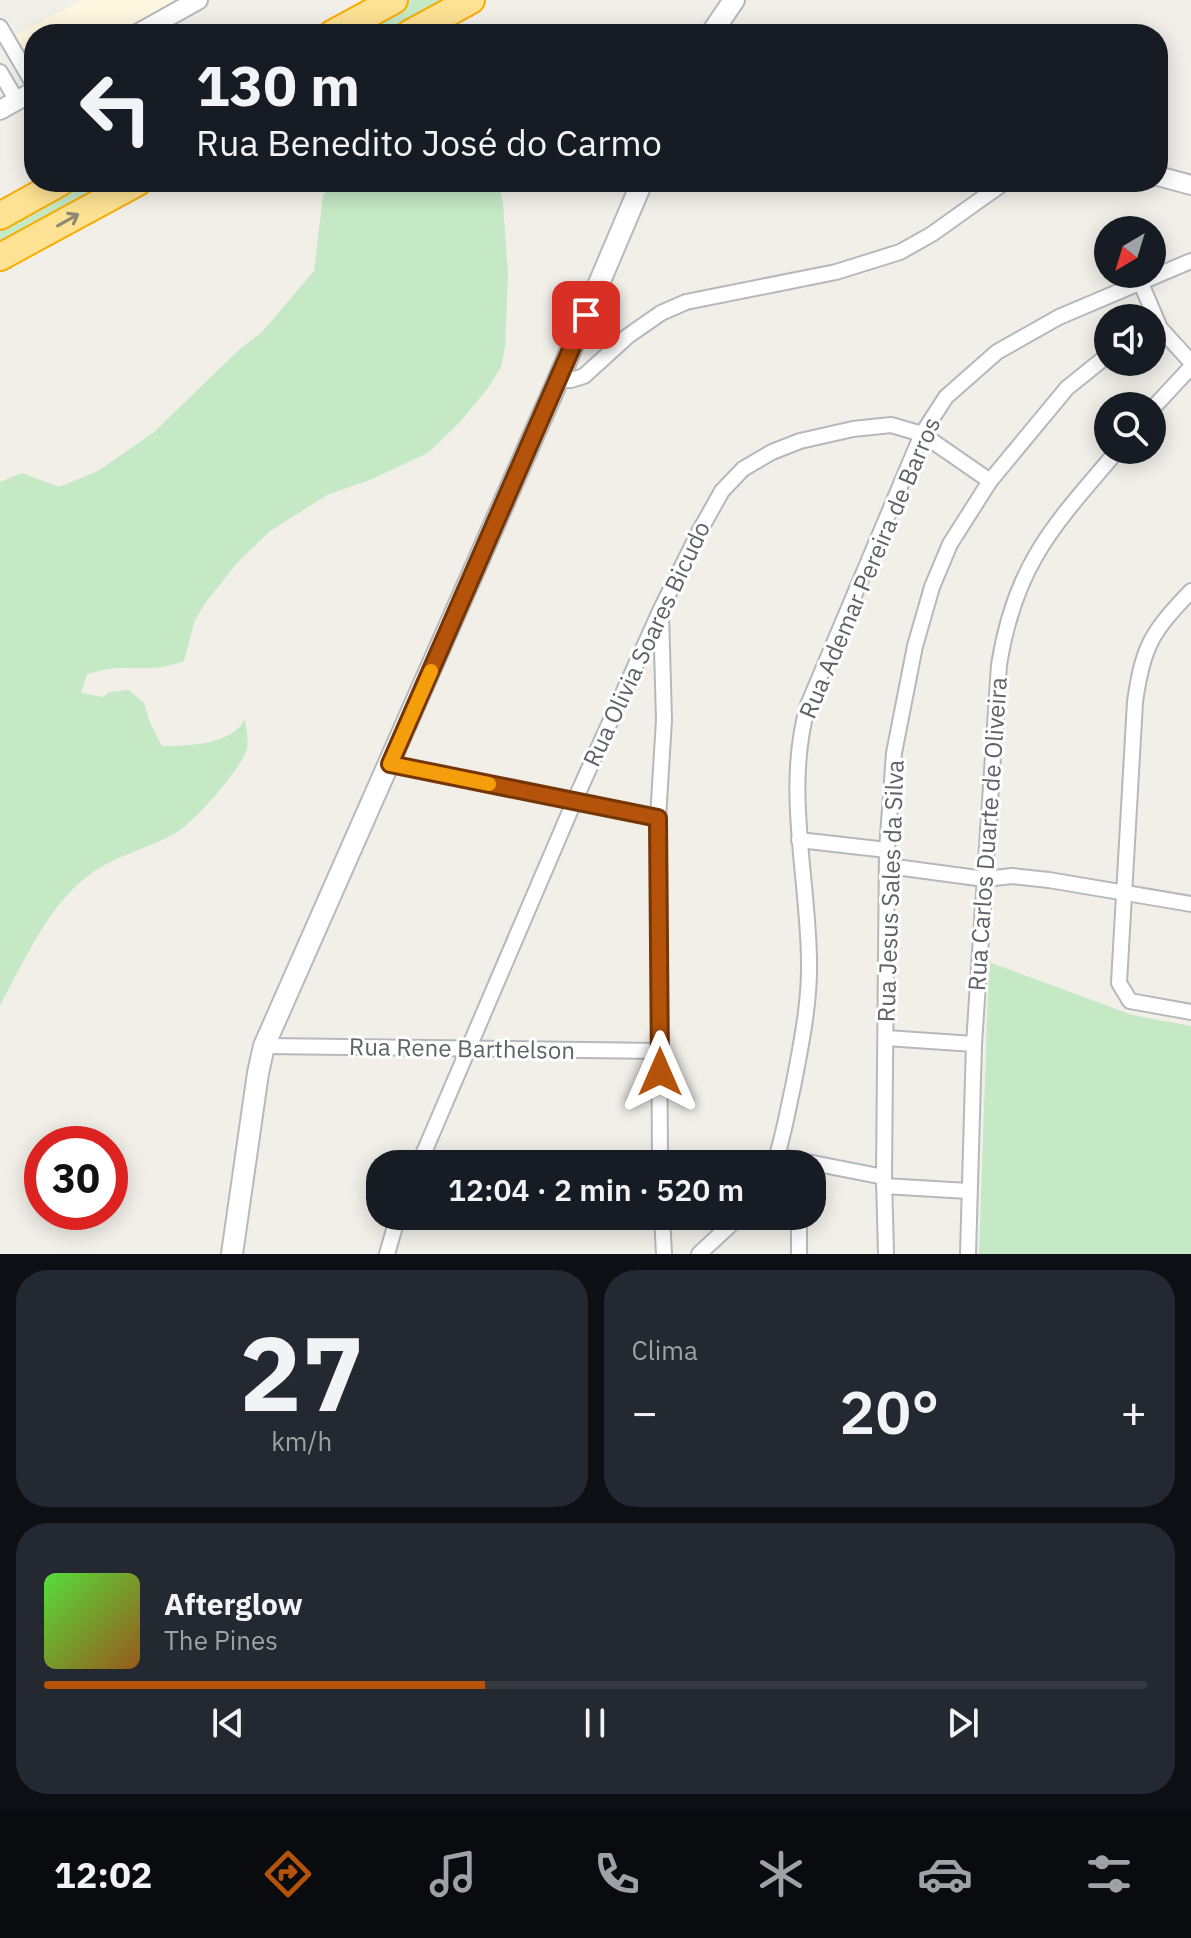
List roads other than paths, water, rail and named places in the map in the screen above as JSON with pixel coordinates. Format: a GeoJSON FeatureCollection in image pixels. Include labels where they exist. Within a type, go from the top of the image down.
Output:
{"type":"FeatureCollection","features":[{"type":"Feature","properties":{"kind":"highway"},"geometry":{"type":"LineString","coordinates":[[350,24],[394,0]]}},
{"type":"Feature","properties":{"kind":"highway"},"geometry":{"type":"LineString","coordinates":[[427,24],[471,0]]}},
{"type":"Feature","properties":{"kind":"highway"},"geometry":{"type":"LineString","coordinates":[[0,216],[43,192]]}},
{"type":"Feature","properties":{"kind":"highway"},"geometry":{"type":"LineString","coordinates":[[0,257],[120,192]]}},
{"type":"Feature","properties":{"kind":"main road"},"geometry":{"type":"LineString","coordinates":[[718,24],[734,0]]}},
{"type":"Feature","properties":{"kind":"main road"},"geometry":{"type":"LineString","coordinates":[[232,1254],[264,1046],[638,192]]}},
{"type":"Feature","properties":{"kind":"street"},"geometry":{"type":"LineString","coordinates":[[155,24],[198,0]]}},
{"type":"Feature","properties":{"kind":"street"},"geometry":{"type":"LineString","coordinates":[[0,27],[24,68]]}},
{"type":"Feature","properties":{"kind":"street"},"geometry":{"type":"LineString","coordinates":[[0,72],[8,105]]}},
{"type":"Feature","properties":{"kind":"street"},"geometry":{"type":"LineString","coordinates":[[1168,179],[1191,185]]}},
{"type":"Feature","properties":{"kind":"street"},"geometry":{"type":"LineString","coordinates":[[558,380],[584,376],[628,336],[661,313],[686,302],[836,272],[900,252],[932,234],[991,192]]}},
{"type":"Feature","properties":{"kind":"street","name":"Rua Ademar Pereira de Barros"},"geometry":{"type":"LineString","coordinates":[[1166,271],[1191,261]]}},
{"type":"Feature","properties":{"kind":"street","name":"Rua Ademar Pereira de Barros"},"geometry":{"type":"LineString","coordinates":[[777,1150],[808,1003],[809,960],[799,840],[799,744],[808,705],[922,434],[946,397],[997,352],[1059,317],[1124,288]]}},
{"type":"Feature","properties":{"kind":"street"},"geometry":{"type":"LineString","coordinates":[[1166,340],[1191,364],[1166,393]]}},
{"type":"Feature","properties":{"kind":"street","name":"Rua Jesus Sales da Silva"},"geometry":{"type":"LineString","coordinates":[[886,1254],[887,850],[899,720],[927,602],[950,544],[990,481],[1067,388],[1094,366]]}},
{"type":"Feature","properties":{"kind":"street","name":"Rua Olivia Soares Bicudo"},"geometry":{"type":"LineString","coordinates":[[425,1150],[574,802],[661,609],[722,491],[743,469],[772,452],[800,441],[853,429],[891,425],[922,434],[990,481]]}},
{"type":"Feature","properties":{"kind":"street","name":"Rua Carlos Duarte de Oliveira"},"geometry":{"type":"LineString","coordinates":[[968,1254],[974,1044],[999,665],[1005,628],[1026,570],[1050,531],[1106,464]]}},
{"type":"Feature","properties":{"kind":"street"},"geometry":{"type":"LineString","coordinates":[[1191,591],[1160,623],[1148,641],[1141,665],[1135,702],[1119,983],[1130,1001],[1191,1012]]}},
{"type":"Feature","properties":{"kind":"street"},"geometry":{"type":"LineString","coordinates":[[660,1150],[658,818],[664,720],[661,609]]}},
{"type":"Feature","properties":{"kind":"street"},"geometry":{"type":"LineString","coordinates":[[640,656],[663,671]]}},
{"type":"Feature","properties":{"kind":"street"},"geometry":{"type":"LineString","coordinates":[[390,764],[658,818]]}},
{"type":"Feature","properties":{"kind":"street"},"geometry":{"type":"LineString","coordinates":[[799,840],[887,850]]}},
{"type":"Feature","properties":{"kind":"street"},"geometry":{"type":"LineString","coordinates":[[888,866],[985,879],[1012,876],[1191,904]]}},
{"type":"Feature","properties":{"kind":"street"},"geometry":{"type":"LineString","coordinates":[[886,1038],[974,1044]]}},
{"type":"Feature","properties":{"kind":"street","name":"Rua Rene Barthelson"},"geometry":{"type":"LineString","coordinates":[[264,1046],[660,1051]]}},
{"type":"Feature","properties":{"kind":"street"},"geometry":{"type":"LineString","coordinates":[[826,1170],[884,1181],[968,1191]]}},
{"type":"Feature","properties":{"kind":"street"},"geometry":{"type":"LineString","coordinates":[[387,1254],[394,1230]]}},
{"type":"Feature","properties":{"kind":"street"},"geometry":{"type":"LineString","coordinates":[[663,1230],[664,1254]]}},
{"type":"Feature","properties":{"kind":"street"},"geometry":{"type":"LineString","coordinates":[[699,1254],[725,1230]]}},
{"type":"Feature","properties":{"kind":"street"},"geometry":{"type":"LineString","coordinates":[[799,1230],[799,1254]]}}]}
